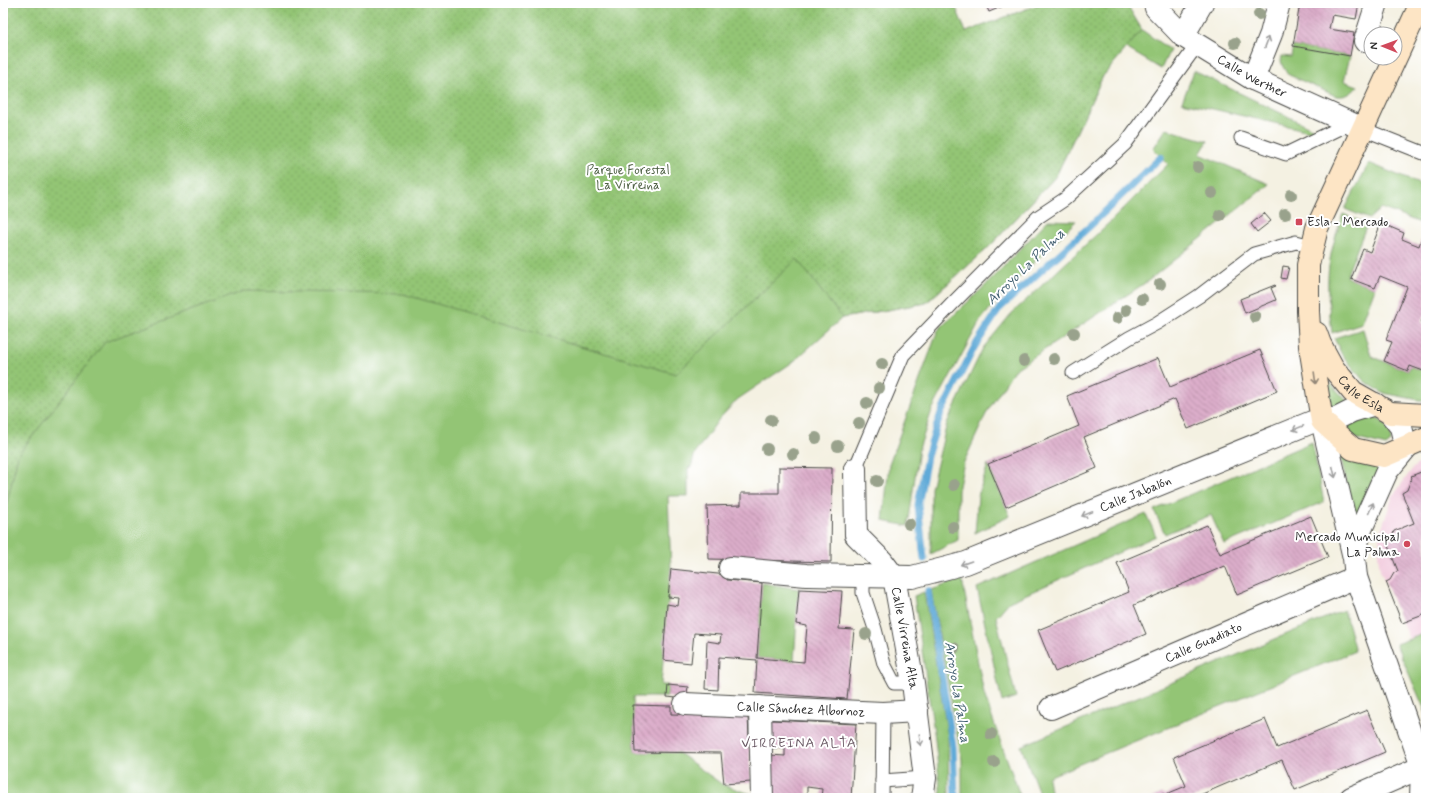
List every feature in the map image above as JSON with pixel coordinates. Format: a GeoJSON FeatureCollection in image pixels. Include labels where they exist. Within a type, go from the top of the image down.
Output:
{"type":"FeatureCollection","features":[{"type":"Feature","properties":{"kind":"street","name":"Calle Werther"},"geometry":{"type":"LineString","coordinates":[[1155,3],[1156,8],[1190,40],[1253,79],[1356,126]]}},
{"type":"Feature","properties":{"kind":"street"},"geometry":{"type":"LineString","coordinates":[[1190,40],[1202,3]]}},
{"type":"Feature","properties":{"kind":"street"},"geometry":{"type":"LineString","coordinates":[[1253,79],[1271,34],[1279,3]]}},
{"type":"Feature","properties":{"kind":"street"},"geometry":{"type":"LineString","coordinates":[[1370,26],[1377,3]]}},
{"type":"Feature","properties":{"kind":"street","name":"Calle Esla"},"geometry":{"type":"LineString","coordinates":[[1421,3],[1356,126],[1317,228],[1308,265],[1310,346],[1322,421],[1355,567],[1422,767],[1421,798]]}},
{"type":"Feature","properties":{"kind":"street","name":"Calle Esla"},"geometry":{"type":"LineString","coordinates":[[1308,311],[1320,344],[1333,368],[1353,392],[1382,408],[1400,427],[1406,448]]}},
{"type":"Feature","properties":{"kind":"street"},"geometry":{"type":"LineString","coordinates":[[1382,408],[1426,415]]}},
{"type":"Feature","properties":{"kind":"street","name":"Calle Jabalón"},"geometry":{"type":"LineString","coordinates":[[730,568],[806,575],[912,578],[966,563],[1305,425],[1338,418],[1352,411],[1382,408]]}},
{"type":"Feature","properties":{"kind":"street"},"geometry":{"type":"LineString","coordinates":[[1322,421],[1353,449],[1384,456],[1406,448],[1426,438]]}},
{"type":"Feature","properties":{"kind":"street"},"geometry":{"type":"LineString","coordinates":[[1355,567],[1361,529],[1387,471],[1406,448]]}},
{"type":"Feature","properties":{"kind":"street","name":"Calle Virreina Alta"},"geometry":{"type":"LineString","coordinates":[[855,469],[856,535],[882,561],[894,577],[913,683],[924,788]]}},
{"type":"Feature","properties":{"kind":"street","name":"Calle Guadiato"},"geometry":{"type":"LineString","coordinates":[[1051,708],[1355,567]]}},
{"type":"Feature","properties":{"kind":"street","name":"Calle Sánchez Albornoz"},"geometry":{"type":"LineString","coordinates":[[685,704],[917,712]]}},
{"type":"Feature","properties":{"kind":"street"},"geometry":{"type":"LineString","coordinates":[[760,707],[762,798]]}},
{"type":"Feature","properties":{"kind":"street"},"geometry":{"type":"LineString","coordinates":[[1351,798],[1422,767]]}},
{"type":"Feature","properties":{"kind":"lane"},"geometry":{"type":"LineString","coordinates":[[855,469],[903,355],[1038,217],[1065,199],[1125,144],[1190,40]]}},
{"type":"Feature","properties":{"kind":"lane"},"geometry":{"type":"LineString","coordinates":[[1241,138],[1286,154],[1356,126],[1426,154]]}},
{"type":"Feature","properties":{"kind":"lane"},"geometry":{"type":"LineString","coordinates":[[1073,372],[1128,338],[1157,323],[1193,300],[1254,254],[1296,242],[1312,246]]}},
{"type":"Feature","properties":{"kind":"lane"},"geometry":{"type":"LineString","coordinates":[[863,576],[863,592],[884,664],[894,683],[913,683]]}},
{"type":"Feature","properties":{"kind":"lane"},"geometry":{"type":"LineString","coordinates":[[882,798],[883,712]]}},
{"type":"Feature","properties":{"kind":"lane"},"geometry":{"type":"LineString","coordinates":[[882,781],[924,788]]}},
{"type":"Feature","properties":{"kind":"shaded area","name":"Mercado Municipal La Palma"},"geometry":{"type":"Polygon","coordinates":[[[1426,458],[1426,633],[1409,639],[1380,570],[1378,556],[1381,530],[1393,496],[1413,468],[1426,458]]]}},
{"type":"Feature","properties":{"kind":"green space","name":"Parque Forestal La Virreina"},"geometry":{"type":"Polygon","coordinates":[[[3,3],[954,3],[966,32],[1042,3],[1126,3],[1142,30],[1103,76],[1056,176],[989,247],[926,303],[842,318],[797,259],[676,374],[403,294],[244,291],[105,342],[18,455],[3,520],[3,3]]]}},
{"type":"Feature","properties":{"kind":"green space"},"geometry":{"type":"Polygon","coordinates":[[[1126,3],[1142,30],[1170,50],[1161,69],[1126,48],[1103,76],[1056,176],[989,247],[926,303],[842,318],[793,362],[738,399],[719,419],[695,453],[691,467],[688,468],[688,496],[668,496],[671,569],[661,685],[668,685],[667,697],[633,697],[635,752],[677,752],[723,785],[751,794],[749,798],[3,798],[3,355],[925,77],[1126,3]]]}},
{"type":"Feature","properties":{"kind":"green space"},"geometry":{"type":"Polygon","coordinates":[[[1293,46],[1350,56],[1344,81],[1358,86],[1348,94],[1336,96],[1289,75],[1283,67],[1281,61],[1282,56],[1291,57],[1293,46]]]}},
{"type":"Feature","properties":{"kind":"green space"},"geometry":{"type":"Polygon","coordinates":[[[1194,71],[1316,130],[1318,133],[1182,102],[1194,71]]]}},
{"type":"Feature","properties":{"kind":"green space"},"geometry":{"type":"Polygon","coordinates":[[[1166,129],[1208,141],[1200,154],[1269,184],[1148,281],[1014,370],[987,412],[964,462],[958,491],[958,540],[931,554],[931,488],[947,423],[983,348],[1011,314],[1111,221],[1168,164],[1153,149],[1166,129]]]}},
{"type":"Feature","properties":{"kind":"green space"},"geometry":{"type":"Polygon","coordinates":[[[1369,163],[1426,187],[1426,225],[1381,208],[1369,219],[1345,209],[1369,163]]]}},
{"type":"Feature","properties":{"kind":"green space"},"geometry":{"type":"Polygon","coordinates":[[[1343,214],[1367,224],[1346,277],[1375,288],[1362,323],[1332,333],[1328,277],[1333,245],[1343,214]]]}},
{"type":"Feature","properties":{"kind":"green space"},"geometry":{"type":"Polygon","coordinates":[[[1048,220],[1076,221],[1004,292],[980,321],[932,410],[919,449],[908,526],[883,521],[889,464],[938,330],[988,283],[1048,220]]]}},
{"type":"Feature","properties":{"kind":"green space"},"geometry":{"type":"Polygon","coordinates":[[[1363,329],[1371,356],[1408,371],[1410,366],[1426,372],[1424,377],[1426,378],[1426,400],[1383,393],[1364,381],[1342,355],[1334,338],[1363,329]]]}},
{"type":"Feature","properties":{"kind":"green space"},"geometry":{"type":"Polygon","coordinates":[[[1326,380],[1328,381],[1348,402],[1331,410],[1326,380]]]}},
{"type":"Feature","properties":{"kind":"green space"},"geometry":{"type":"Polygon","coordinates":[[[1366,415],[1381,421],[1387,427],[1391,442],[1386,446],[1354,438],[1345,428],[1350,422],[1366,415]]]}},
{"type":"Feature","properties":{"kind":"green space"},"geometry":{"type":"Polygon","coordinates":[[[1312,442],[1324,502],[1224,544],[1211,515],[1165,534],[1154,510],[1312,442]]]}},
{"type":"Feature","properties":{"kind":"green space"},"geometry":{"type":"Polygon","coordinates":[[[1342,450],[1383,463],[1356,529],[1340,453],[1342,450]]]}},
{"type":"Feature","properties":{"kind":"green space"},"geometry":{"type":"Polygon","coordinates":[[[988,464],[1010,516],[975,533],[978,496],[988,464]]]}},
{"type":"Feature","properties":{"kind":"green space"},"geometry":{"type":"Polygon","coordinates":[[[1146,514],[1156,536],[1009,602],[996,617],[1016,697],[1002,702],[977,588],[1146,514]]]}},
{"type":"Feature","properties":{"kind":"green space"},"geometry":{"type":"Polygon","coordinates":[[[962,579],[984,694],[1021,798],[962,798],[962,760],[931,590],[962,579]]]}},
{"type":"Feature","properties":{"kind":"green space"},"geometry":{"type":"Polygon","coordinates":[[[762,583],[799,589],[794,661],[757,658],[762,583]]]}},
{"type":"Feature","properties":{"kind":"green space"},"geometry":{"type":"Polygon","coordinates":[[[924,592],[948,737],[949,798],[941,798],[935,739],[914,596],[924,592]]]}},
{"type":"Feature","properties":{"kind":"green space"},"geometry":{"type":"Polygon","coordinates":[[[1344,610],[1355,651],[1048,777],[1051,798],[1041,798],[1021,746],[1344,610]]]}},
{"type":"Feature","properties":{"kind":"green space"},"geometry":{"type":"Polygon","coordinates":[[[1426,633],[1426,713],[1396,644],[1426,633]]]}},
{"type":"Feature","properties":{"kind":"building"},"geometry":{"type":"Polygon","coordinates":[[[985,3],[1011,3],[989,12],[985,3]]]}},
{"type":"Feature","properties":{"kind":"building"},"geometry":{"type":"Polygon","coordinates":[[[1300,3],[1359,3],[1356,19],[1332,15],[1329,29],[1354,33],[1350,56],[1293,46],[1300,3]]]}},
{"type":"Feature","properties":{"kind":"building"},"geometry":{"type":"Polygon","coordinates":[[[1264,213],[1271,221],[1257,232],[1251,224],[1264,213]]]}},
{"type":"Feature","properties":{"kind":"building"},"geometry":{"type":"Polygon","coordinates":[[[1381,223],[1404,233],[1402,239],[1419,246],[1421,240],[1426,242],[1426,311],[1421,323],[1426,325],[1426,372],[1410,366],[1408,371],[1384,361],[1392,342],[1386,340],[1407,287],[1380,276],[1375,288],[1351,279],[1363,249],[1370,252],[1381,223]]]}},
{"type":"Feature","properties":{"kind":"building"},"geometry":{"type":"Polygon","coordinates":[[[1283,266],[1289,267],[1286,279],[1281,278],[1283,266]]]}},
{"type":"Feature","properties":{"kind":"building"},"geometry":{"type":"Polygon","coordinates":[[[1275,285],[1276,286],[1271,288],[1276,300],[1245,313],[1240,299],[1275,285]]]}},
{"type":"Feature","properties":{"kind":"building"},"geometry":{"type":"Polygon","coordinates":[[[1260,350],[1277,391],[1188,429],[1175,399],[1084,437],[1097,468],[1006,507],[988,464],[1079,426],[1067,396],[1158,358],[1170,387],[1260,350]]]}},
{"type":"Feature","properties":{"kind":"building"},"geometry":{"type":"Polygon","coordinates":[[[779,467],[832,468],[831,562],[709,559],[707,506],[741,505],[741,493],[779,493],[779,467]]]}},
{"type":"Feature","properties":{"kind":"building","name":"Mercado Municipal La Palma"},"geometry":{"type":"Polygon","coordinates":[[[1426,470],[1426,614],[1402,623],[1386,582],[1390,580],[1394,573],[1398,571],[1386,541],[1392,538],[1394,531],[1414,523],[1402,493],[1407,490],[1412,477],[1411,476],[1426,470]]]}},
{"type":"Feature","properties":{"kind":"building"},"geometry":{"type":"Polygon","coordinates":[[[1311,516],[1328,557],[1237,595],[1225,566],[1134,605],[1146,634],[1055,672],[1038,630],[1129,592],[1117,563],[1207,525],[1220,554],[1311,516]]]}},
{"type":"Feature","properties":{"kind":"building"},"geometry":{"type":"Polygon","coordinates":[[[671,569],[727,575],[727,580],[762,583],[757,658],[804,662],[807,626],[796,624],[799,589],[842,591],[839,629],[854,630],[847,699],[755,693],[757,660],[719,657],[718,690],[705,689],[707,641],[720,643],[721,635],[694,633],[691,663],[663,660],[667,604],[678,606],[679,598],[668,597],[671,569]]]}},
{"type":"Feature","properties":{"kind":"building"},"geometry":{"type":"Polygon","coordinates":[[[668,685],[688,687],[686,699],[667,697],[668,685]]]}},
{"type":"Feature","properties":{"kind":"building"},"geometry":{"type":"Polygon","coordinates":[[[633,705],[671,706],[671,714],[748,716],[751,782],[724,784],[721,753],[635,752],[633,705]]]}},
{"type":"Feature","properties":{"kind":"building"},"geometry":{"type":"Polygon","coordinates":[[[1367,710],[1385,752],[1295,790],[1282,760],[1193,798],[1151,798],[1163,793],[1164,795],[1186,786],[1174,757],[1265,719],[1277,748],[1367,710]]]}},
{"type":"Feature","properties":{"kind":"building"},"geometry":{"type":"Polygon","coordinates":[[[771,720],[856,724],[851,798],[821,798],[822,789],[807,787],[807,798],[771,798],[770,755],[785,756],[785,749],[770,748],[771,720]]]}},
{"type":"Feature","properties":{"kind":"waterway","name":"Arroyo La Palma"},"geometry":{"type":"LineString","coordinates":[[924,559],[918,505],[927,456],[941,413],[975,346],[1000,308],[1089,227],[1161,157]]}},
{"type":"Feature","properties":{"kind":"waterway","name":"Arroyo La Palma"},"geometry":{"type":"LineString","coordinates":[[928,591],[953,747],[955,798]]}},
{"type":"Feature","properties":{"kind":"place","name":"Esla - Mercado"},"geometry":{"type":"Point","coordinates":[1299,222]}},
{"type":"Feature","properties":{"kind":"place","name":"Mercado Municipal La Palma"},"geometry":{"type":"Point","coordinates":[1407,544]}},
{"type":"Feature","properties":{"kind":"district","name":"VIRREINA ALTA"},"geometry":{"type":"Point","coordinates":[799,743]}}]}
